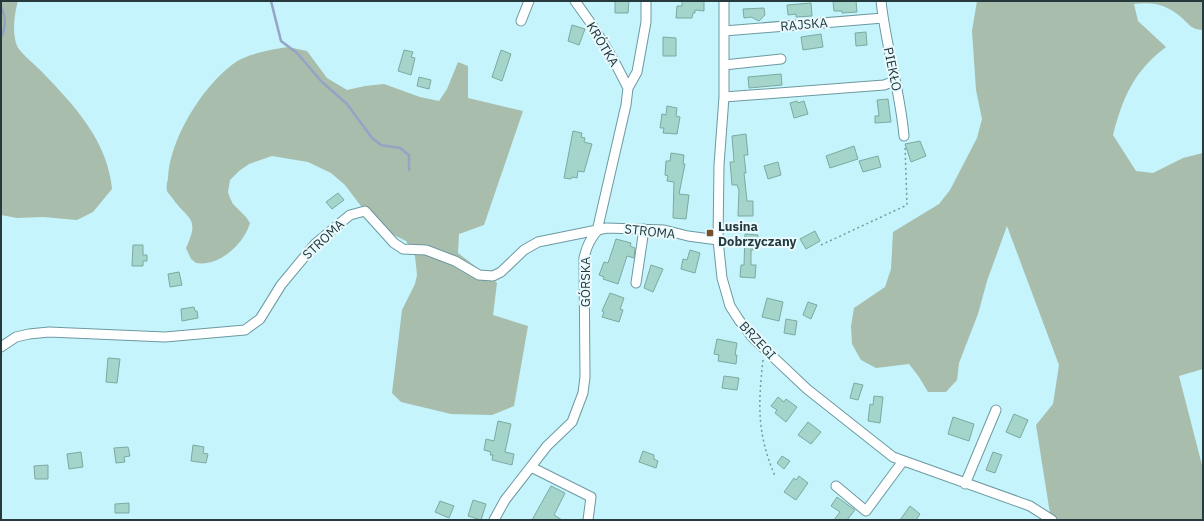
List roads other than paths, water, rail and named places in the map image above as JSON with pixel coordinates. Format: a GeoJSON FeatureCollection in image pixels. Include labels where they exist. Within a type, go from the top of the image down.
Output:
{"type":"FeatureCollection","features":[{"type":"Feature","properties":{"kind":"street"},"geometry":{"type":"LineString","coordinates":[[520,21],[530,1]]}},
{"type":"Feature","properties":{"kind":"street","name":"KRÓTKA"},"geometry":{"type":"LineString","coordinates":[[576,1],[608,49],[628,88]]}},
{"type":"Feature","properties":{"kind":"street","name":"GÓRSKA"},"geometry":{"type":"LineString","coordinates":[[494,520],[505,500],[547,446],[572,422],[583,393],[586,377],[584,258],[586,250],[597,231],[626,105],[628,88],[637,72],[646,22],[646,1]]}},
{"type":"Feature","properties":{"kind":"street","name":"BRZEGI"},"geometry":{"type":"LineString","coordinates":[[724,1],[724,97],[719,165],[718,240],[722,278],[730,306],[739,320],[764,348],[831,409],[893,457],[1030,506],[1052,520]]}},
{"type":"Feature","properties":{"kind":"street","name":"PIEKŁO"},"geometry":{"type":"LineString","coordinates":[[882,1],[883,18],[895,81],[902,105],[904,136]]}},
{"type":"Feature","properties":{"kind":"street","name":"RAJSKA"},"geometry":{"type":"LineString","coordinates":[[724,31],[883,18]]}},
{"type":"Feature","properties":{"kind":"street"},"geometry":{"type":"LineString","coordinates":[[724,65],[781,59]]}},
{"type":"Feature","properties":{"kind":"street"},"geometry":{"type":"LineString","coordinates":[[724,97],[884,85],[895,81]]}},
{"type":"Feature","properties":{"kind":"street","name":"STROMA"},"geometry":{"type":"LineString","coordinates":[[1,347],[16,337],[42,333],[165,337],[245,330],[260,319],[281,285],[315,244],[332,228],[357,212],[365,211],[394,243],[403,249],[434,253],[455,261],[479,275],[493,276],[501,272],[524,250],[538,242],[607,228],[664,230],[694,237],[718,240]]}},
{"type":"Feature","properties":{"kind":"street"},"geometry":{"type":"LineString","coordinates":[[636,283],[644,229]]}},
{"type":"Feature","properties":{"kind":"street"},"geometry":{"type":"LineString","coordinates":[[965,484],[996,410]]}},
{"type":"Feature","properties":{"kind":"street"},"geometry":{"type":"LineString","coordinates":[[836,486],[866,511],[903,461]]}},
{"type":"Feature","properties":{"kind":"street"},"geometry":{"type":"LineString","coordinates":[[531,467],[591,497],[588,520]]}},
{"type":"Feature","properties":{"kind":"waterway"},"geometry":{"type":"LineString","coordinates":[[271,1],[281,41],[297,53],[322,82],[347,104],[372,138],[381,145],[400,148],[409,155],[409,170]]}},
{"type":"Feature","properties":{"kind":"waterway"},"geometry":{"type":"LineString","coordinates":[[1,7],[5,22],[1,37]]}},
{"type":"Feature","properties":{"kind":"place","name":"Lusina Dobrzyczany"},"geometry":{"type":"Point","coordinates":[710,233]}}]}
